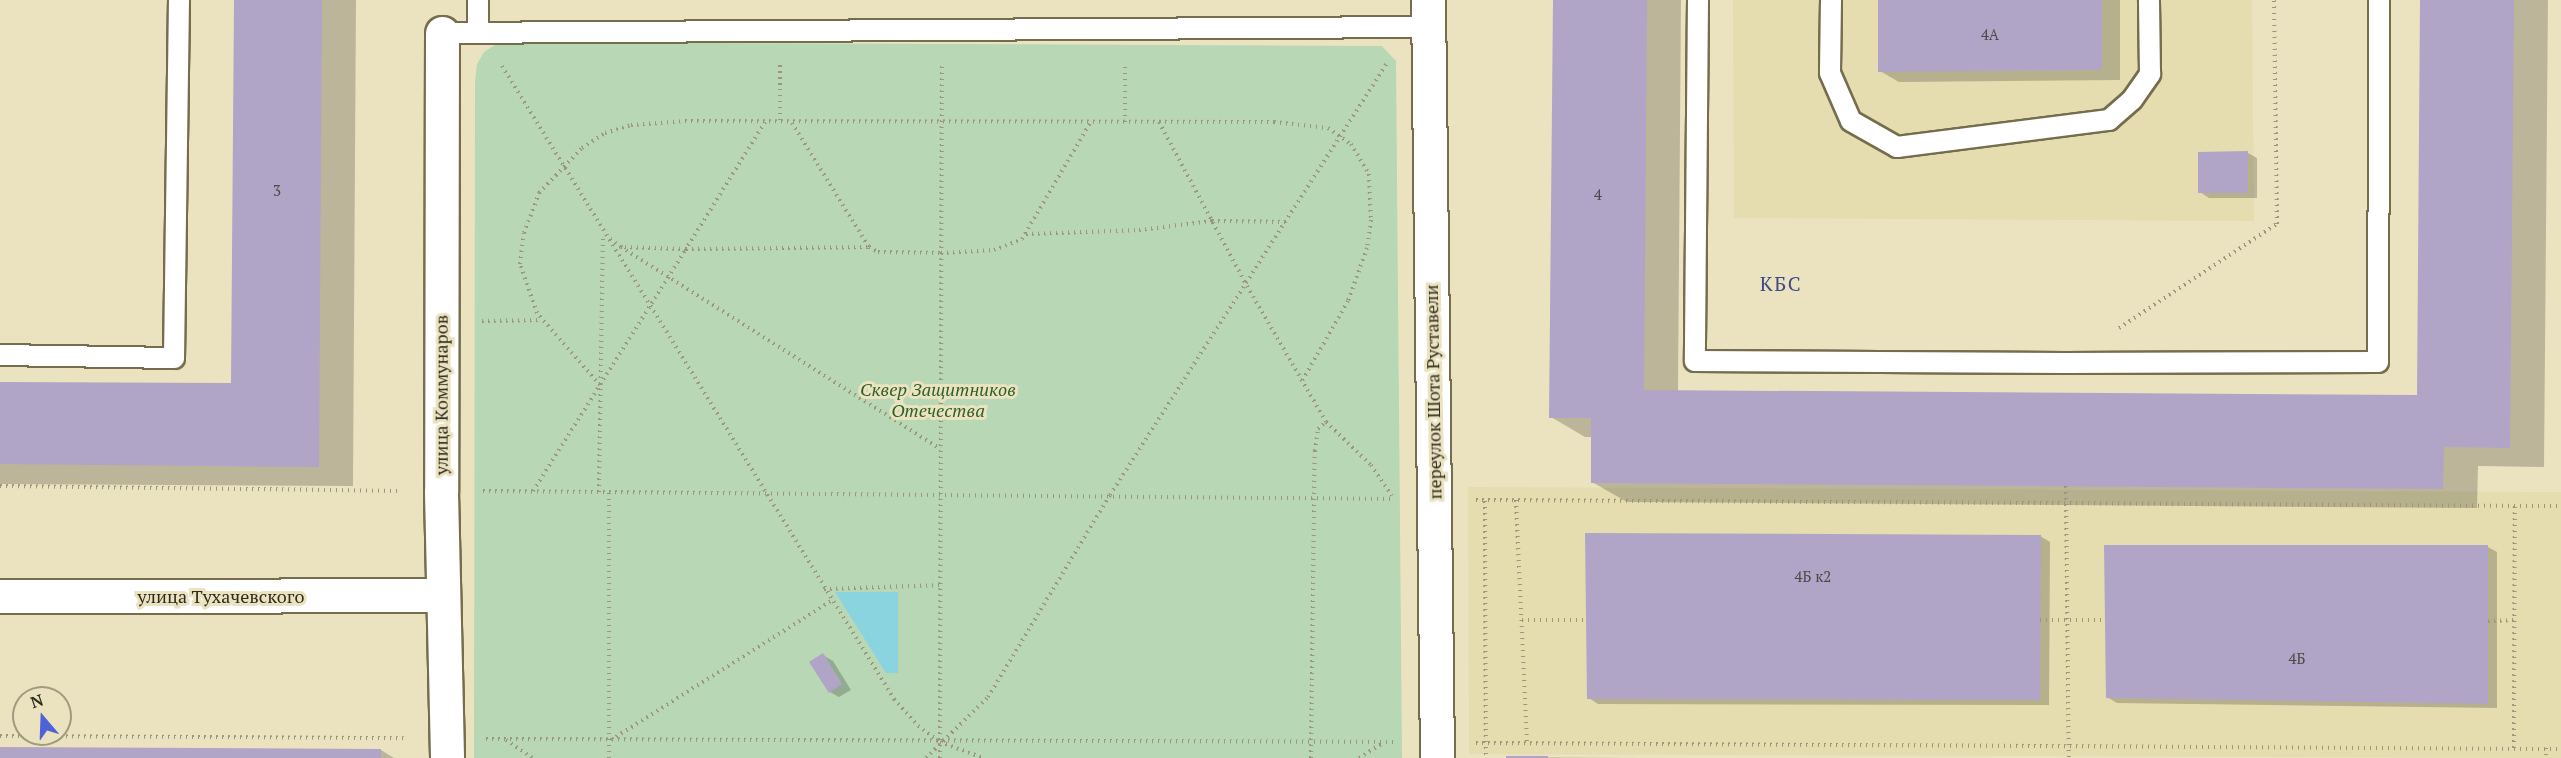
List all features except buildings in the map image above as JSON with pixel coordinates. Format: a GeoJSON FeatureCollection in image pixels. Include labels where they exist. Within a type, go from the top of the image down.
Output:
{"type":"FeatureCollection","features":[{"type":"Feature","properties":{"kind":"street","name":"переулок Шота Руставели"},"geometry":{"type":"LineString","coordinates":[[1429,13],[1437,750]]}},
{"type":"Feature","properties":{"kind":"street","name":"улица Коммунаров"},"geometry":{"type":"LineString","coordinates":[[442,33],[441,596],[447,748]]}},
{"type":"Feature","properties":{"kind":"street","name":"улица Тухачевского"},"geometry":{"type":"LineString","coordinates":[[0,596],[441,596]]}},
{"type":"Feature","properties":{"kind":"lane"},"geometry":{"type":"LineString","coordinates":[[0,355],[174,358],[179,0]]}},
{"type":"Feature","properties":{"kind":"lane"},"geometry":{"type":"LineString","coordinates":[[478,0],[478,31]]}},
{"type":"Feature","properties":{"kind":"lane"},"geometry":{"type":"LineString","coordinates":[[1698,0],[1695,361],[2065,363],[2378,362],[2379,0]]}},
{"type":"Feature","properties":{"kind":"lane"},"geometry":{"type":"LineString","coordinates":[[1831,0],[1830,73],[1851,121],[1897,147],[2109,120],[2132,100],[2150,74],[2150,0]]}},
{"type":"Feature","properties":{"kind":"lane"},"geometry":{"type":"LineString","coordinates":[[442,33],[941,29],[1429,13]]}},
{"type":"Feature","properties":{"kind":"path"},"geometry":{"type":"LineString","coordinates":[[2065,363],[2277,224],[2274,0]]}},
{"type":"Feature","properties":{"kind":"path"},"geometry":{"type":"LineString","coordinates":[[940,758],[941,29]]}},
{"type":"Feature","properties":{"kind":"path"},"geometry":{"type":"LineString","coordinates":[[1125,122],[1126,50]]}},
{"type":"Feature","properties":{"kind":"path"},"geometry":{"type":"LineString","coordinates":[[780,59],[780,122]]}},
{"type":"Feature","properties":{"kind":"path"},"geometry":{"type":"LineString","coordinates":[[926,758],[988,697],[1110,495],[1288,222],[1341,138],[1385,61],[1390,73]]}},
{"type":"Feature","properties":{"kind":"path"},"geometry":{"type":"LineString","coordinates":[[501,64],[831,601],[894,699],[918,726],[940,742],[984,758]]}},
{"type":"Feature","properties":{"kind":"path"},"geometry":{"type":"LineString","coordinates":[[600,385],[542,320],[523,277],[520,250],[539,193],[564,165],[605,133],[631,125],[685,121],[1159,122],[1309,124],[1328,128],[1361,156],[1369,174],[1372,202],[1367,248],[1348,301],[1302,381]]}},
{"type":"Feature","properties":{"kind":"path"},"geometry":{"type":"LineString","coordinates":[[533,492],[670,277],[765,122]]}},
{"type":"Feature","properties":{"kind":"path"},"geometry":{"type":"LineString","coordinates":[[1159,122],[1247,286],[1326,422],[1371,465],[1394,499]]}},
{"type":"Feature","properties":{"kind":"path"},"geometry":{"type":"LineString","coordinates":[[792,123],[869,247],[878,252],[941,253],[994,250],[1016,242],[1025,234],[1090,123]]}},
{"type":"Feature","properties":{"kind":"path"},"geometry":{"type":"LineString","coordinates":[[1025,234],[1140,230],[1212,221],[1288,222]]}},
{"type":"Feature","properties":{"kind":"path"},"geometry":{"type":"LineString","coordinates":[[603,232],[621,247],[941,449]]}},
{"type":"Feature","properties":{"kind":"path"},"geometry":{"type":"LineString","coordinates":[[599,492],[603,232]]}},
{"type":"Feature","properties":{"kind":"path"},"geometry":{"type":"LineString","coordinates":[[621,247],[686,249],[869,247]]}},
{"type":"Feature","properties":{"kind":"path"},"geometry":{"type":"LineString","coordinates":[[478,332],[479,309]]}},
{"type":"Feature","properties":{"kind":"path"},"geometry":{"type":"LineString","coordinates":[[478,321],[542,320]]}},
{"type":"Feature","properties":{"kind":"path"},"geometry":{"type":"LineString","coordinates":[[1311,758],[1315,451],[1318,429],[1326,422]]}},
{"type":"Feature","properties":{"kind":"path"},"geometry":{"type":"LineString","coordinates":[[0,486],[441,492],[1110,495],[2066,505],[2561,506]]}},
{"type":"Feature","properties":{"kind":"path"},"geometry":{"type":"LineString","coordinates":[[2066,486],[2069,758]]}},
{"type":"Feature","properties":{"kind":"path"},"geometry":{"type":"LineString","coordinates":[[1394,487],[1394,511]]}},
{"type":"Feature","properties":{"kind":"path"},"geometry":{"type":"LineString","coordinates":[[609,492],[609,758]]}},
{"type":"Feature","properties":{"kind":"path"},"geometry":{"type":"LineString","coordinates":[[1485,500],[1486,758]]}},
{"type":"Feature","properties":{"kind":"path"},"geometry":{"type":"LineString","coordinates":[[1516,500],[1527,744]]}},
{"type":"Feature","properties":{"kind":"path"},"geometry":{"type":"LineString","coordinates":[[2514,748],[2515,506]]}},
{"type":"Feature","properties":{"kind":"path"},"geometry":{"type":"LineString","coordinates":[[824,589],[941,585]]}},
{"type":"Feature","properties":{"kind":"path"},"geometry":{"type":"LineString","coordinates":[[609,742],[831,601]]}},
{"type":"Feature","properties":{"kind":"path"},"geometry":{"type":"LineString","coordinates":[[1522,620],[1586,620]]}},
{"type":"Feature","properties":{"kind":"path"},"geometry":{"type":"LineString","coordinates":[[2040,620],[2105,620]]}},
{"type":"Feature","properties":{"kind":"path"},"geometry":{"type":"LineString","coordinates":[[2488,621],[2515,620]]}},
{"type":"Feature","properties":{"kind":"path"},"geometry":{"type":"LineString","coordinates":[[1396,731],[1396,750]]}},
{"type":"Feature","properties":{"kind":"path"},"geometry":{"type":"LineString","coordinates":[[0,736],[447,748],[505,739],[609,742],[1396,742],[1437,750],[1486,744],[2561,749]]}},
{"type":"Feature","properties":{"kind":"path"},"geometry":{"type":"LineString","coordinates":[[505,739],[533,758]]}},
{"type":"Feature","properties":{"kind":"path"},"geometry":{"type":"LineString","coordinates":[[1359,758],[1383,742]]}},
{"type":"Feature","properties":{"kind":"path"},"geometry":{"type":"LineString","coordinates":[[2546,748],[2546,758]]}},
{"type":"Feature","properties":{"kind":"shaded area"},"geometry":{"type":"Polygon","coordinates":[[[1733,0],[2252,0],[2254,221],[1734,218],[1733,0]]]}},
{"type":"Feature","properties":{"kind":"shaded area"},"geometry":{"type":"Polygon","coordinates":[[[1468,487],[2561,492],[2561,758],[1469,754],[1468,487]]]}},
{"type":"Feature","properties":{"kind":"green space","name":"Сквер Защитников Отечества"},"geometry":{"type":"Polygon","coordinates":[[[511,42],[1382,46],[1396,61],[1402,758],[474,758],[475,82],[477,64],[484,52],[495,45],[511,42]]]}},
{"type":"Feature","properties":{"kind":"water"},"geometry":{"type":"Polygon","coordinates":[[[835,592],[898,592],[898,673],[886,673],[835,592]]]}},
{"type":"Feature","properties":{"kind":"district","name":"КБС"},"geometry":{"type":"Point","coordinates":[1781,283]}}]}
